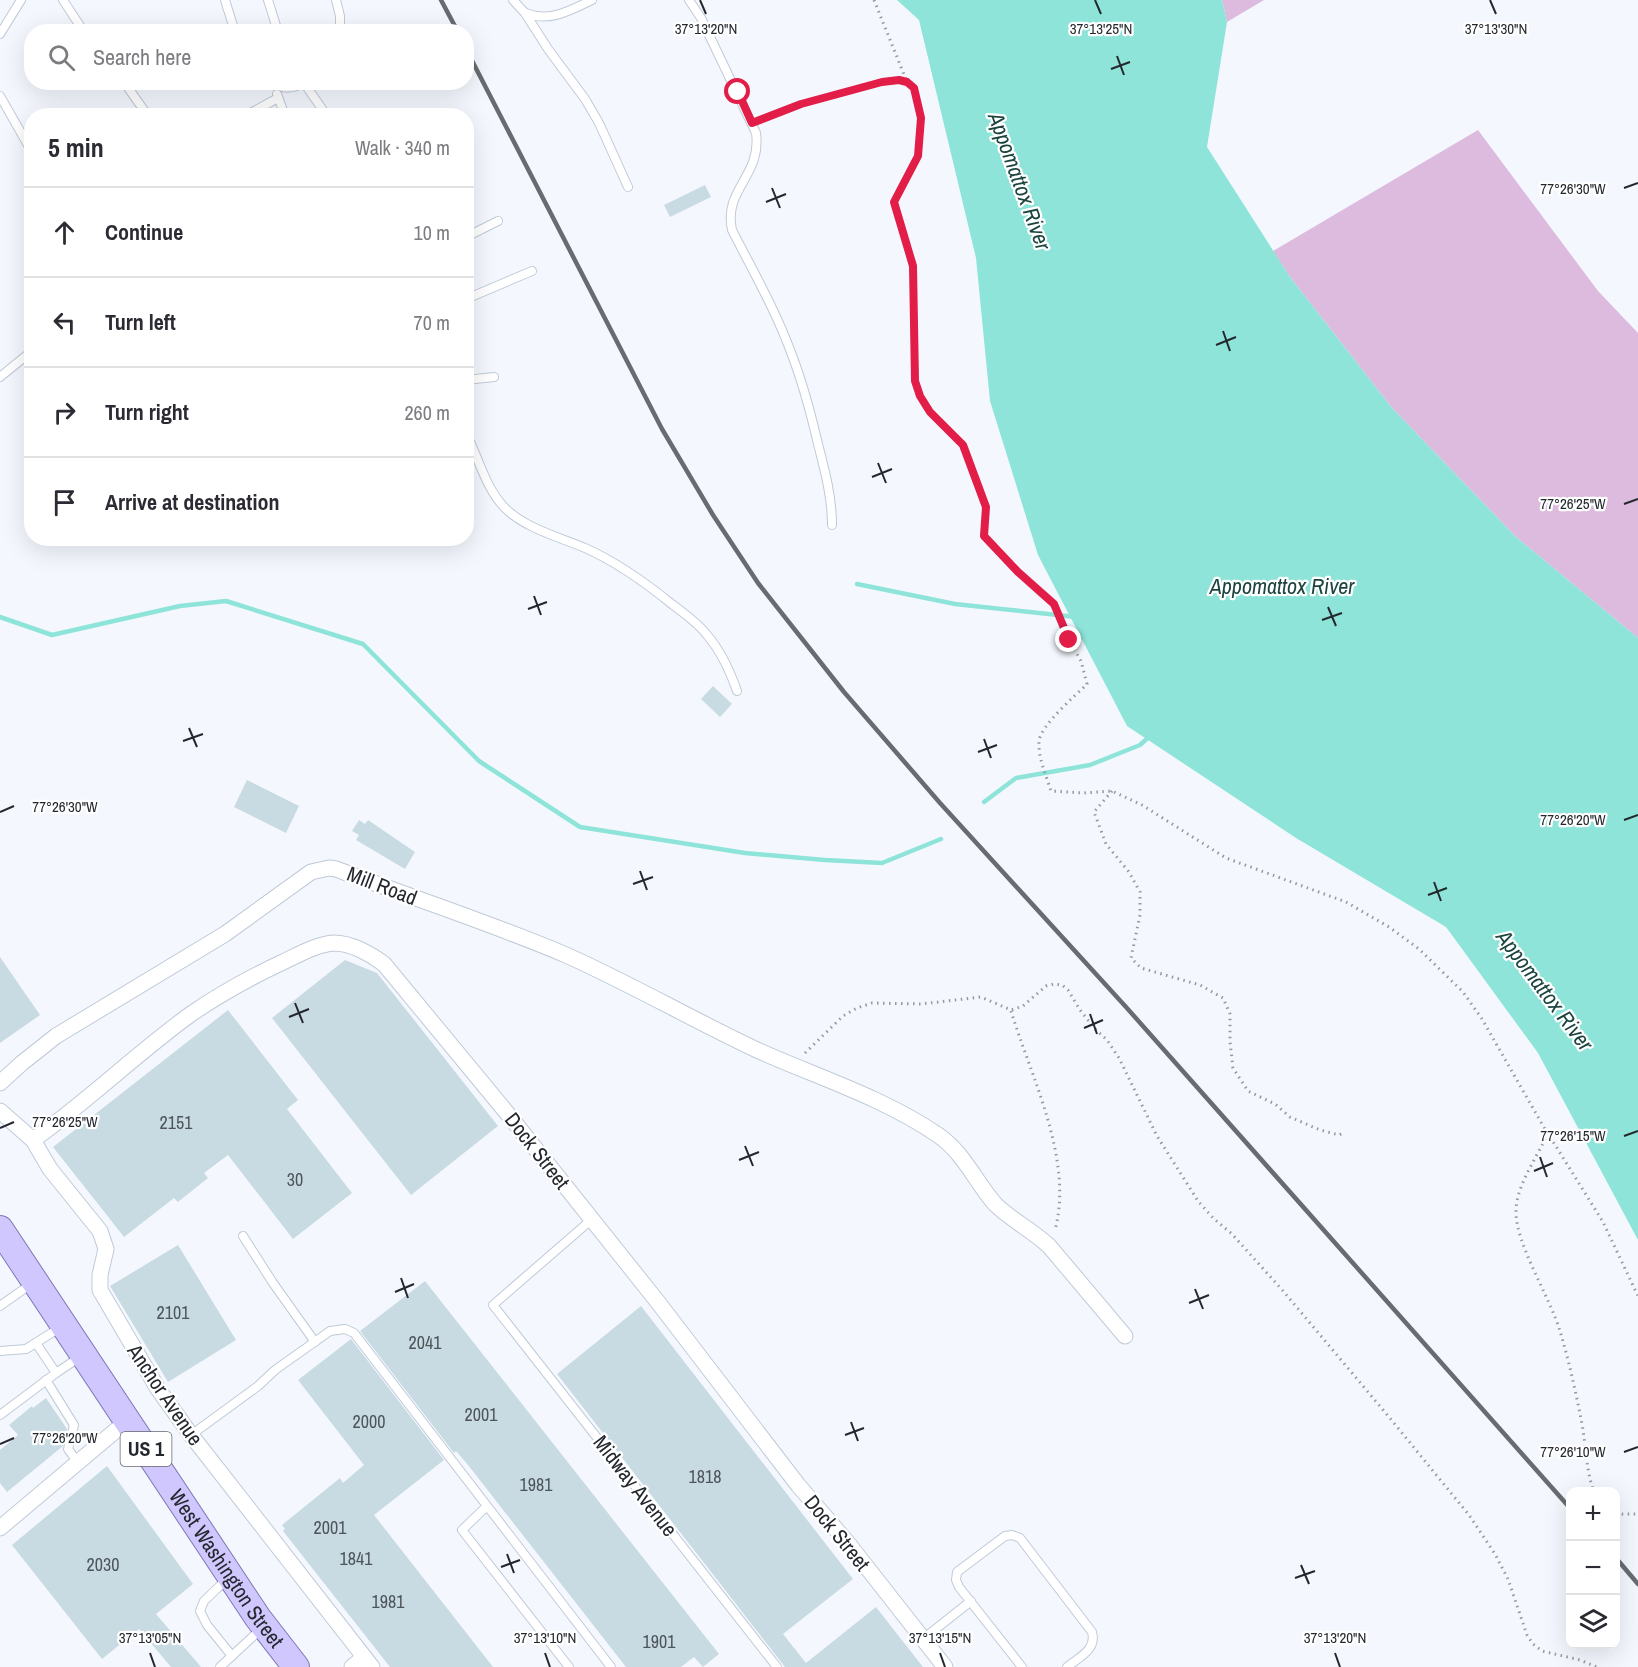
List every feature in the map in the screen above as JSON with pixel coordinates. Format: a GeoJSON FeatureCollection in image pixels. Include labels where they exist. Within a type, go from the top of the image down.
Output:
{"type":"FeatureCollection","features":[{"type":"Feature","properties":{"kind":"main road","name":"West Washington Street"},"geometry":{"type":"LineString","coordinates":[[0,1228],[230,1576],[264,1626],[296,1667]]}},
{"type":"Feature","properties":{"kind":"street","name":"Mill Road"},"geometry":{"type":"LineString","coordinates":[[0,1083],[21,1063],[56,1036],[225,934],[311,872],[329,868],[515,934],[568,956],[721,1033],[865,1095],[939,1135],[956,1150],[997,1206],[1049,1246],[1125,1336]]}},
{"type":"Feature","properties":{"kind":"street","name":"Dock Street"},"geometry":{"type":"LineString","coordinates":[[33,1140],[67,1116],[189,1016],[253,976],[328,944],[338,943],[373,955],[384,964],[507,1113],[657,1301],[798,1485],[847,1542],[945,1667]]}},
{"type":"Feature","properties":{"kind":"street","name":"Anchor Avenue"},"geometry":{"type":"LineString","coordinates":[[0,1111],[33,1140],[50,1169],[100,1230],[106,1249],[100,1275],[100,1290],[158,1389],[191,1435],[368,1662]]}},
{"type":"Feature","properties":{"kind":"street"},"geometry":{"type":"LineString","coordinates":[[0,1527],[128,1421]]}},
{"type":"Feature","properties":{"kind":"street"},"geometry":{"type":"LineString","coordinates":[[352,1667],[368,1662]]}},
{"type":"Feature","properties":{"kind":"lane"},"geometry":{"type":"LineString","coordinates":[[0,34],[21,0]]}},
{"type":"Feature","properties":{"kind":"lane"},"geometry":{"type":"LineString","coordinates":[[63,0],[79,24]]}},
{"type":"Feature","properties":{"kind":"lane"},"geometry":{"type":"LineString","coordinates":[[225,0],[233,24]]}},
{"type":"Feature","properties":{"kind":"lane"},"geometry":{"type":"LineString","coordinates":[[268,0],[276,24]]}},
{"type":"Feature","properties":{"kind":"lane"},"geometry":{"type":"LineString","coordinates":[[336,0],[340,24]]}},
{"type":"Feature","properties":{"kind":"lane"},"geometry":{"type":"LineString","coordinates":[[513,0],[525,13],[585,99],[599,123],[628,187]]}},
{"type":"Feature","properties":{"kind":"lane"},"geometry":{"type":"LineString","coordinates":[[525,13],[538,18],[548,18],[592,0]]}},
{"type":"Feature","properties":{"kind":"lane"},"geometry":{"type":"LineString","coordinates":[[689,0],[701,18],[756,133],[758,145],[756,158],[733,200],[730,220],[732,230],[768,301],[795,364],[808,402],[829,486],[832,525]]}},
{"type":"Feature","properties":{"kind":"lane"},"geometry":{"type":"LineString","coordinates":[[130,90],[142,108]]}},
{"type":"Feature","properties":{"kind":"lane"},"geometry":{"type":"LineString","coordinates":[[275,90],[282,108]]}},
{"type":"Feature","properties":{"kind":"lane"},"geometry":{"type":"LineString","coordinates":[[310,90],[322,108]]}},
{"type":"Feature","properties":{"kind":"lane"},"geometry":{"type":"LineString","coordinates":[[0,96],[24,138]]}},
{"type":"Feature","properties":{"kind":"lane"},"geometry":{"type":"LineString","coordinates":[[260,108],[278,98]]}},
{"type":"Feature","properties":{"kind":"lane"},"geometry":{"type":"LineString","coordinates":[[474,233],[498,221]]}},
{"type":"Feature","properties":{"kind":"lane"},"geometry":{"type":"LineString","coordinates":[[474,296],[532,271]]}},
{"type":"Feature","properties":{"kind":"lane"},"geometry":{"type":"LineString","coordinates":[[0,377],[24,358]]}},
{"type":"Feature","properties":{"kind":"lane"},"geometry":{"type":"LineString","coordinates":[[474,379],[494,377]]}},
{"type":"Feature","properties":{"kind":"lane"},"geometry":{"type":"LineString","coordinates":[[474,452],[496,497],[505,508],[522,520],[599,554],[622,567],[696,622],[720,652],[737,691]]}},
{"type":"Feature","properties":{"kind":"lane","name":"Midway Avenue"},"geometry":{"type":"LineString","coordinates":[[591,1220],[493,1305],[777,1667]]}},
{"type":"Feature","properties":{"kind":"lane"},"geometry":{"type":"LineString","coordinates":[[243,1236],[315,1342]]}},
{"type":"Feature","properties":{"kind":"lane"},"geometry":{"type":"LineString","coordinates":[[0,1306],[35,1281]]}},
{"type":"Feature","properties":{"kind":"lane"},"geometry":{"type":"LineString","coordinates":[[0,1351],[26,1349],[64,1325]]}},
{"type":"Feature","properties":{"kind":"lane"},"geometry":{"type":"LineString","coordinates":[[191,1435],[315,1342],[336,1329],[345,1329],[354,1333],[611,1667]]}},
{"type":"Feature","properties":{"kind":"lane"},"geometry":{"type":"LineString","coordinates":[[36,1343],[56,1372]]}},
{"type":"Feature","properties":{"kind":"lane"},"geometry":{"type":"LineString","coordinates":[[0,1415],[56,1372],[84,1355]]}},
{"type":"Feature","properties":{"kind":"lane"},"geometry":{"type":"LineString","coordinates":[[46,1380],[75,1425],[68,1449],[78,1463]]}},
{"type":"Feature","properties":{"kind":"lane"},"geometry":{"type":"LineString","coordinates":[[486,1507],[462,1530],[569,1667]]}},
{"type":"Feature","properties":{"kind":"lane"},"geometry":{"type":"LineString","coordinates":[[1019,1666],[958,1587],[956,1580],[957,1572],[1005,1536],[1012,1535],[1020,1538],[1092,1632],[1094,1640],[1091,1647],[1067,1667]]}},
{"type":"Feature","properties":{"kind":"lane"},"geometry":{"type":"LineString","coordinates":[[230,1576],[204,1600],[200,1611],[207,1625],[232,1656]]}},
{"type":"Feature","properties":{"kind":"lane"},"geometry":{"type":"LineString","coordinates":[[923,1639],[970,1601]]}},
{"type":"Feature","properties":{"kind":"lane"},"geometry":{"type":"LineString","coordinates":[[220,1667],[264,1626]]}},
{"type":"Feature","properties":{"kind":"path"},"geometry":{"type":"LineString","coordinates":[[874,0],[907,82]]}},
{"type":"Feature","properties":{"kind":"path"},"geometry":{"type":"LineString","coordinates":[[752,123],[801,104],[882,82],[899,80],[907,82],[914,88],[921,118],[918,156],[894,202],[913,266],[915,381],[920,396],[930,412],[963,445],[986,507],[984,536],[1018,572],[1054,604],[1069,640],[1081,661],[1087,684],[1056,714],[1039,738],[1039,753],[1051,791],[1083,793],[1112,790],[1142,805],[1226,858],[1346,902],[1389,927],[1419,949],[1445,972],[1482,1019],[1546,1131],[1603,1222],[1638,1296]]}},
{"type":"Feature","properties":{"kind":"path"},"geometry":{"type":"LineString","coordinates":[[1112,790],[1094,812],[1106,844],[1129,872],[1140,892],[1140,915],[1131,958],[1141,968],[1200,985],[1224,998],[1230,1014],[1233,1068],[1248,1091],[1275,1104],[1290,1117],[1320,1130],[1339,1135],[1345,1132]]}},
{"type":"Feature","properties":{"kind":"path"},"geometry":{"type":"LineString","coordinates":[[794,1066],[843,1016],[872,1003],[921,1004],[981,997],[1011,1010],[1023,1006],[1046,986],[1062,985],[1068,990],[1080,1011],[1107,1040],[1119,1058],[1157,1136],[1198,1202],[1232,1234],[1284,1292],[1468,1515],[1495,1554],[1508,1579],[1527,1635],[1533,1644],[1542,1651],[1580,1660],[1597,1667]]}},
{"type":"Feature","properties":{"kind":"path"},"geometry":{"type":"LineString","coordinates":[[1011,1010],[1023,1052],[1040,1093],[1058,1162],[1060,1208],[1049,1246]]}},
{"type":"Feature","properties":{"kind":"path"},"geometry":{"type":"LineString","coordinates":[[1546,1131],[1546,1137],[1518,1196],[1516,1212],[1519,1234],[1552,1306],[1560,1332],[1578,1404],[1588,1477],[1592,1487]]}},
{"type":"Feature","properties":{"kind":"path"},"geometry":{"type":"LineString","coordinates":[[1620,1513],[1638,1514]]}},
{"type":"Feature","properties":{"kind":"shaded area"},"geometry":{"type":"Polygon","coordinates":[[[1222,0],[1264,0],[1227,22],[1222,0]]]}},
{"type":"Feature","properties":{"kind":"shaded area"},"geometry":{"type":"Polygon","coordinates":[[[1478,130],[1598,291],[1638,333],[1638,638],[1516,537],[1392,408],[1290,277],[1273,251],[1478,130]]]}},
{"type":"Feature","properties":{"kind":"water","name":"Appomattox River"},"geometry":{"type":"Polygon","coordinates":[[[897,0],[1222,0],[1227,22],[1207,147],[1290,277],[1392,408],[1516,537],[1638,638],[1638,1240],[1538,1053],[1446,927],[1296,838],[1127,726],[1038,555],[990,401],[976,258],[919,20],[897,0]]]}},
{"type":"Feature","properties":{"kind":"building"},"geometry":{"type":"Polygon","coordinates":[[[705,185],[711,197],[670,217],[664,205],[705,185]]]}},
{"type":"Feature","properties":{"kind":"building"},"geometry":{"type":"Polygon","coordinates":[[[713,686],[732,704],[720,717],[701,699],[713,686]]]}},
{"type":"Feature","properties":{"kind":"building"},"geometry":{"type":"Polygon","coordinates":[[[247,780],[299,806],[286,833],[234,807],[247,780]]]}},
{"type":"Feature","properties":{"kind":"building"},"geometry":{"type":"Polygon","coordinates":[[[359,820],[365,824],[368,820],[415,852],[405,869],[356,840],[359,835],[352,831],[359,820]]]}},
{"type":"Feature","properties":{"kind":"building"},"geometry":{"type":"Polygon","coordinates":[[[0,957],[40,1015],[0,1043],[0,957]]]}},
{"type":"Feature","properties":{"kind":"building"},"geometry":{"type":"Polygon","coordinates":[[[345,960],[377,973],[498,1126],[411,1195],[272,1018],[345,960]]]}},
{"type":"Feature","properties":{"kind":"building"},"geometry":{"type":"Polygon","coordinates":[[[228,1010],[298,1100],[287,1109],[352,1193],[293,1239],[228,1155],[204,1173],[208,1178],[178,1202],[174,1198],[124,1237],[53,1147],[228,1010]]]}},
{"type":"Feature","properties":{"kind":"building"},"geometry":{"type":"Polygon","coordinates":[[[178,1245],[236,1340],[168,1382],[110,1286],[178,1245]]]}},
{"type":"Feature","properties":{"kind":"building"},"geometry":{"type":"Polygon","coordinates":[[[425,1281],[719,1654],[703,1667],[694,1657],[681,1667],[626,1667],[468,1465],[456,1451],[454,1453],[360,1331],[425,1281]]]}},
{"type":"Feature","properties":{"kind":"building"},"geometry":{"type":"Polygon","coordinates":[[[641,1306],[853,1579],[783,1634],[806,1663],[876,1607],[923,1667],[785,1667],[557,1374],[641,1306]]]}},
{"type":"Feature","properties":{"kind":"building"},"geometry":{"type":"Polygon","coordinates":[[[351,1339],[444,1460],[374,1515],[493,1667],[390,1667],[283,1531],[285,1529],[282,1525],[340,1478],[343,1483],[364,1465],[298,1380],[351,1339]]]}},
{"type":"Feature","properties":{"kind":"building"},"geometry":{"type":"Polygon","coordinates":[[[46,1398],[67,1429],[65,1436],[59,1439],[63,1446],[7,1492],[0,1483],[0,1450],[18,1435],[9,1425],[46,1398]]]}},
{"type":"Feature","properties":{"kind":"building"},"geometry":{"type":"Polygon","coordinates":[[[107,1466],[193,1584],[156,1614],[201,1667],[171,1667],[139,1629],[102,1659],[12,1545],[107,1466]]]}},
{"type":"Feature","properties":{"kind":"waterway"},"geometry":{"type":"LineString","coordinates":[[857,584],[955,604],[1076,617]]}},
{"type":"Feature","properties":{"kind":"waterway"},"geometry":{"type":"LineString","coordinates":[[0,617],[52,635],[180,606],[226,601],[363,644],[479,761],[580,827],[745,853],[882,863],[941,839]]}},
{"type":"Feature","properties":{"kind":"waterway"},"geometry":{"type":"LineString","coordinates":[[984,802],[1016,778],[1090,765],[1140,745],[1151,735]]}},
{"type":"Feature","properties":{"kind":"railway"},"geometry":{"type":"LineString","coordinates":[[441,0],[454,24]]}},
{"type":"Feature","properties":{"kind":"railway"},"geometry":{"type":"LineString","coordinates":[[474,65],[662,429],[713,515],[758,583],[844,692],[940,803],[1126,1007],[1566,1503]]}},
{"type":"Feature","properties":{"kind":"railway"},"geometry":{"type":"LineString","coordinates":[[1620,1563],[1638,1584]]}},
{"type":"Feature","properties":{"kind":"route"},"geometry":{"type":"LineString","coordinates":[[738,92],[752,123],[801,104],[882,82],[899,80],[907,82],[914,88],[921,118],[918,156],[916,164],[894,202],[913,266],[915,381],[920,396],[930,412],[963,445],[986,507],[984,536],[1018,572],[1054,604],[1069,640]]}}]}
